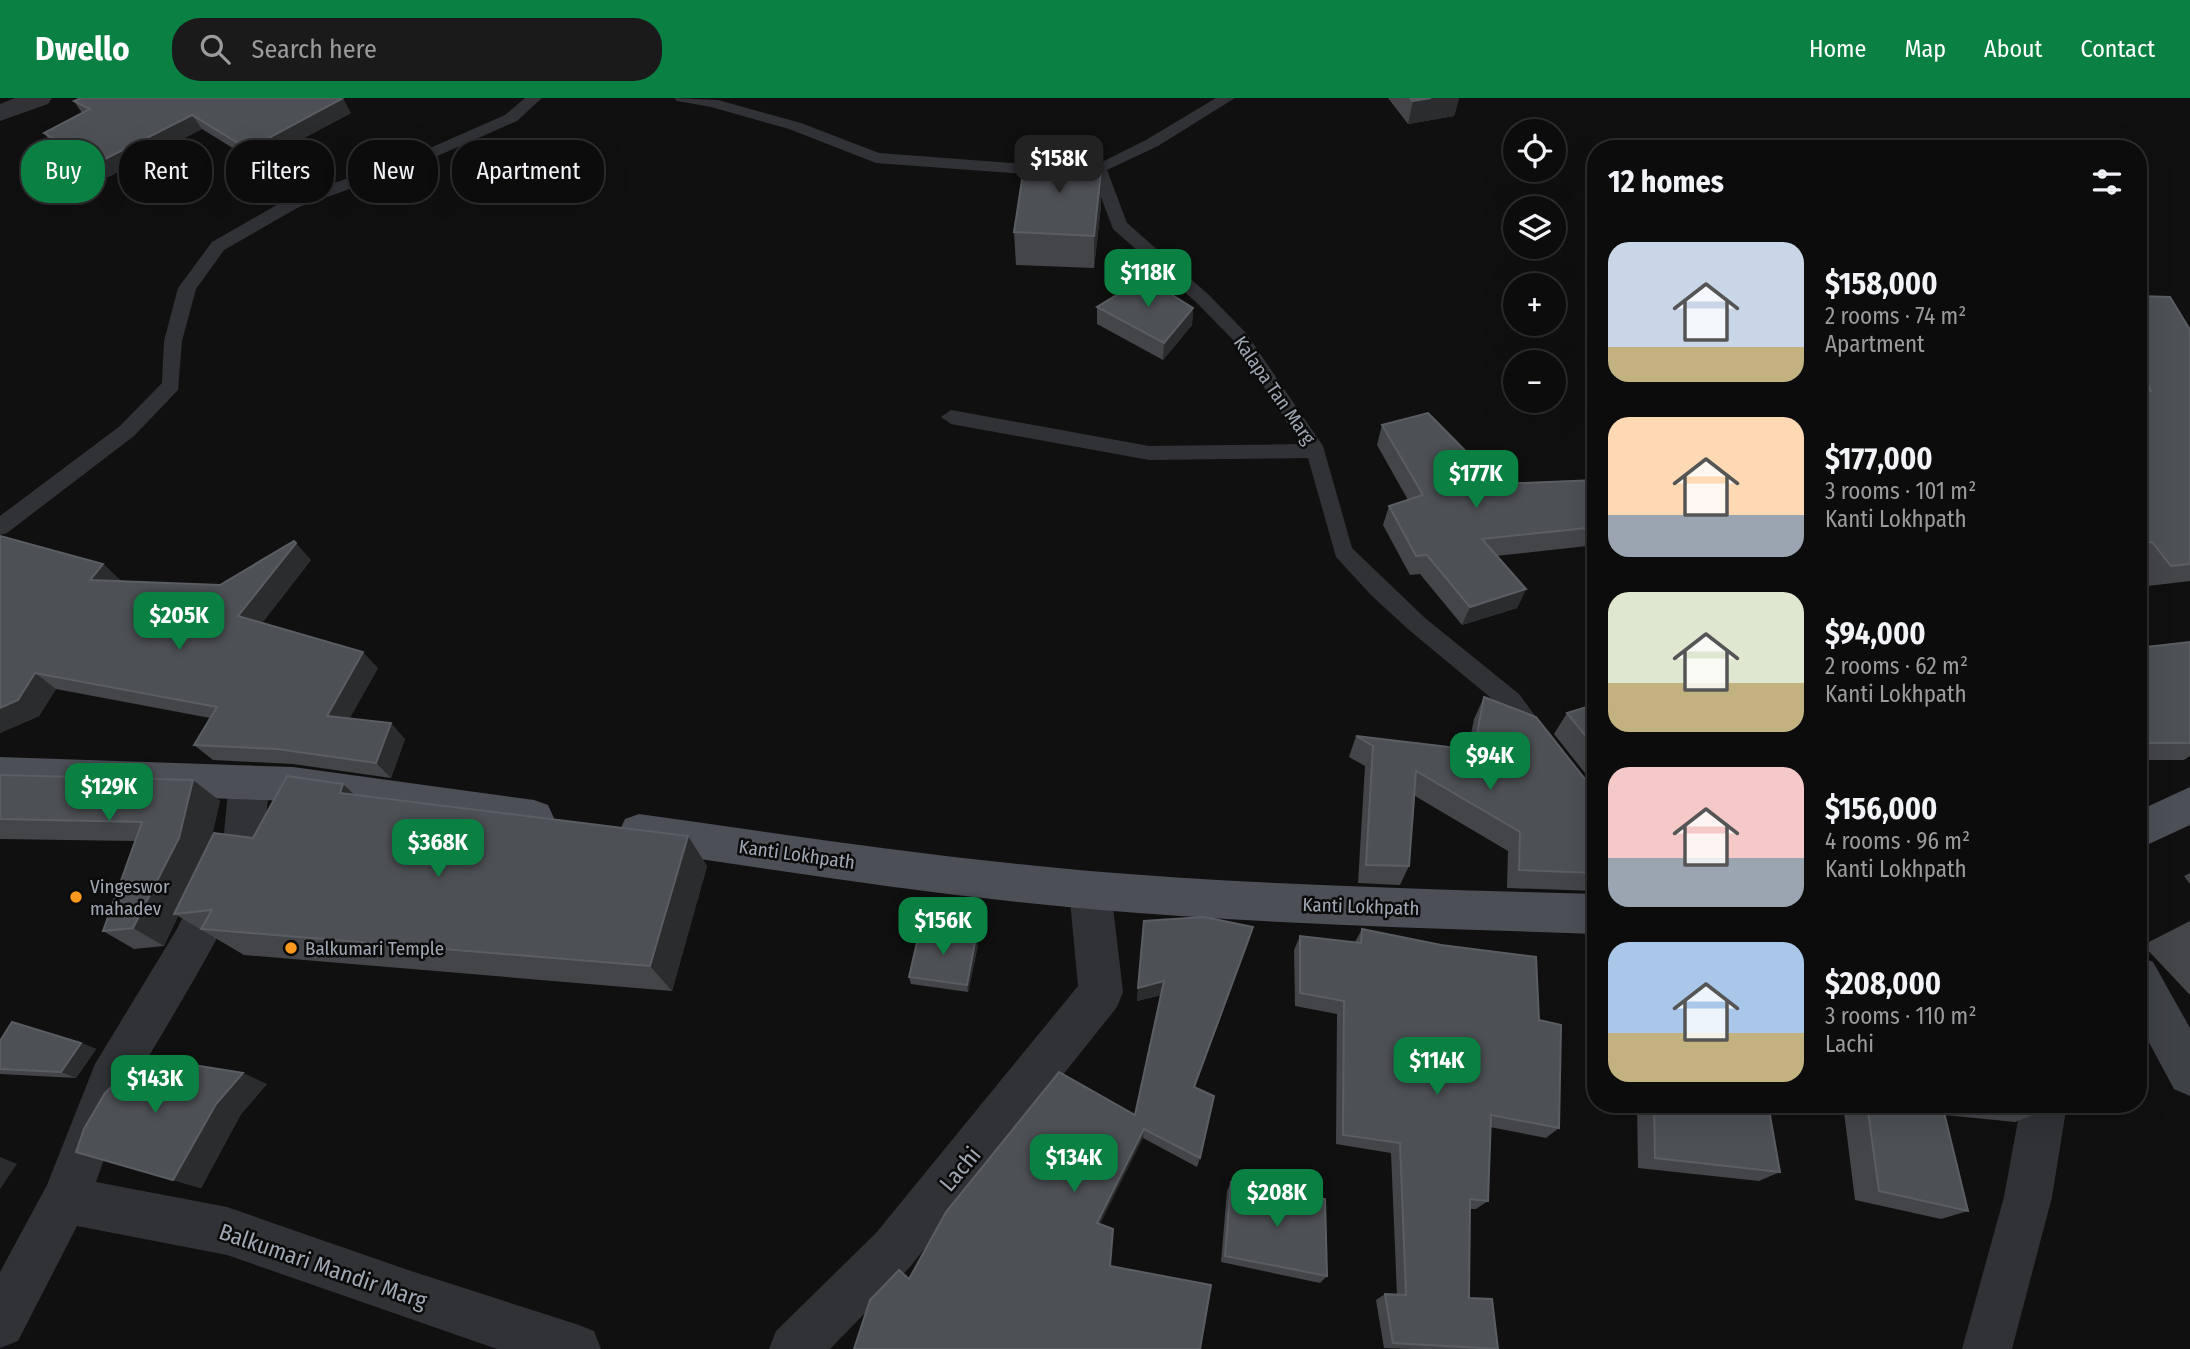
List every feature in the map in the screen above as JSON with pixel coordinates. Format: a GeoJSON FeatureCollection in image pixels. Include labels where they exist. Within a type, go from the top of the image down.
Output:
{"type":"FeatureCollection","features":[{"type":"Feature","properties":{"kind":"main road","name":"Kanti Lokhpath"},"geometry":{"type":"LineString","coordinates":[[0,774],[293,784],[903,869],[1090,890],[1335,905],[1587,914]]}},
{"type":"Feature","properties":{"kind":"main road"},"geometry":{"type":"LineString","coordinates":[[2147,826],[2190,805]]}},
{"type":"Feature","properties":{"kind":"main road"},"geometry":{"type":"LineString","coordinates":[[2147,992],[2190,1073]]}},
{"type":"Feature","properties":{"kind":"street"},"geometry":{"type":"LineString","coordinates":[[0,113],[39,98]]}},
{"type":"Feature","properties":{"kind":"street"},"geometry":{"type":"LineString","coordinates":[[0,1323],[65,1200],[111,1080],[192,943],[244,834],[248,782]]}},
{"type":"Feature","properties":{"kind":"street","name":"Lachi"},"geometry":{"type":"LineString","coordinates":[[794,1349],[893,1250],[1101,992],[1090,890]]}},
{"type":"Feature","properties":{"kind":"street"},"geometry":{"type":"LineString","coordinates":[[1987,1349],[2016,1242],[2042,1130],[2043,1113]]}},
{"type":"Feature","properties":{"kind":"street","name":"Balkumari Mandir Marg"},"geometry":{"type":"LineString","coordinates":[[65,1200],[227,1231],[411,1296],[576,1349]]}},
{"type":"Feature","properties":{"kind":"lane"},"geometry":{"type":"LineString","coordinates":[[0,527],[127,431],[171,385],[173,341],[187,288],[218,246],[293,204],[411,162],[511,118],[534,98]]}},
{"type":"Feature","properties":{"kind":"lane"},"geometry":{"type":"LineString","coordinates":[[682,98],[713,103],[795,127],[876,158],[970,167],[1084,170],[1152,143],[1227,98]]}},
{"type":"Feature","properties":{"kind":"lane","name":"Kalapa Tan Marg"},"geometry":{"type":"LineString","coordinates":[[1084,170],[1119,225],[1203,299],[1240,337],[1317,451],[1343,551],[1378,589],[1417,624],[1511,701],[1553,755]]}},
{"type":"Feature","properties":{"kind":"lane"},"geometry":{"type":"LineString","coordinates":[[951,417],[1149,453],[1317,451]]}},
{"type":"Feature","properties":{"kind":"building"},"geometry":{"type":"Polygon","coordinates":[[[81,98],[343,98],[265,140],[233,140],[192,115],[143,140],[119,140],[119,152],[105,159],[105,140],[56,140],[44,133],[90,109],[74,101],[81,98]]]}},
{"type":"Feature","properties":{"kind":"building"},"geometry":{"type":"Polygon","coordinates":[[[1410,98],[1431,98],[1413,101],[1410,98]]]}},
{"type":"Feature","properties":{"kind":"building"},"geometry":{"type":"Polygon","coordinates":[[[1026,154],[1095,157],[1101,172],[1094,236],[1014,232],[1026,154]]]}},
{"type":"Feature","properties":{"kind":"building"},"geometry":{"type":"Polygon","coordinates":[[[1145,278],[1193,308],[1164,343],[1097,307],[1145,278]]]}},
{"type":"Feature","properties":{"kind":"building"},"geometry":{"type":"Polygon","coordinates":[[[2147,296],[2170,297],[2190,330],[2190,564],[2171,566],[2152,542],[2147,542],[2147,391],[2151,391],[2147,383],[2147,296]]]}},
{"type":"Feature","properties":{"kind":"building"},"geometry":{"type":"Polygon","coordinates":[[[1428,413],[1498,484],[1587,480],[1587,528],[1482,539],[1526,589],[1470,607],[1427,555],[1416,556],[1389,506],[1423,495],[1382,425],[1428,413]]]}},
{"type":"Feature","properties":{"kind":"building"},"geometry":{"type":"Polygon","coordinates":[[[0,536],[103,564],[90,580],[220,585],[294,541],[296,543],[238,616],[363,652],[327,716],[391,723],[376,763],[277,749],[194,745],[217,707],[35,673],[18,700],[0,708],[0,536]]]}},
{"type":"Feature","properties":{"kind":"building"},"geometry":{"type":"Polygon","coordinates":[[[2190,642],[2190,743],[2147,743],[2147,647],[2190,642]]]}},
{"type":"Feature","properties":{"kind":"building"},"geometry":{"type":"Polygon","coordinates":[[[1484,697],[1536,717],[1587,782],[1587,873],[1519,870],[1520,832],[1416,771],[1409,866],[1366,865],[1373,746],[1356,736],[1474,750],[1484,697]]]}},
{"type":"Feature","properties":{"kind":"building"},"geometry":{"type":"Polygon","coordinates":[[[1587,707],[1587,738],[1567,713],[1587,707]]]}},
{"type":"Feature","properties":{"kind":"building"},"geometry":{"type":"Polygon","coordinates":[[[0,775],[193,780],[179,838],[133,928],[103,931],[142,822],[0,819],[0,775]]]}},
{"type":"Feature","properties":{"kind":"building"},"geometry":{"type":"Polygon","coordinates":[[[287,776],[343,784],[340,793],[688,836],[650,966],[201,929],[212,910],[174,914],[214,833],[253,838],[287,776]]]}},
{"type":"Feature","properties":{"kind":"building"},"geometry":{"type":"Polygon","coordinates":[[[1204,917],[1253,927],[1194,1087],[1214,1096],[1200,1158],[1144,1129],[1097,1223],[1113,1229],[1110,1266],[1211,1285],[1200,1349],[854,1349],[870,1300],[899,1270],[909,1279],[946,1212],[1059,1072],[1135,1115],[1164,981],[1138,988],[1144,921],[1204,917]]]}},
{"type":"Feature","properties":{"kind":"building"},"geometry":{"type":"Polygon","coordinates":[[[920,929],[976,937],[967,985],[909,977],[920,929]]]}},
{"type":"Feature","properties":{"kind":"building"},"geometry":{"type":"Polygon","coordinates":[[[1362,929],[1441,945],[1536,957],[1539,1020],[1561,1025],[1559,1128],[1491,1115],[1488,1201],[1470,1199],[1469,1298],[1492,1299],[1498,1349],[1393,1343],[1385,1294],[1406,1295],[1400,1143],[1343,1135],[1344,1001],[1300,993],[1300,936],[1361,943],[1362,929]]]}},
{"type":"Feature","properties":{"kind":"building"},"geometry":{"type":"Polygon","coordinates":[[[12,1022],[81,1043],[61,1072],[0,1069],[0,1041],[12,1022]]]}},
{"type":"Feature","properties":{"kind":"building"},"geometry":{"type":"Polygon","coordinates":[[[144,1057],[243,1073],[216,1104],[173,1180],[76,1152],[84,1129],[105,1093],[144,1057]]]}},
{"type":"Feature","properties":{"kind":"building"},"geometry":{"type":"Polygon","coordinates":[[[1654,1113],[1770,1113],[1780,1172],[1655,1158],[1654,1113]]]}},
{"type":"Feature","properties":{"kind":"building"},"geometry":{"type":"Polygon","coordinates":[[[1868,1113],[1944,1113],[1968,1211],[1879,1191],[1868,1113]]]}},
{"type":"Feature","properties":{"kind":"building"},"geometry":{"type":"Polygon","coordinates":[[[1231,1182],[1325,1199],[1327,1276],[1225,1256],[1231,1182]]]}},
{"type":"Feature","properties":{"kind":"place","name":"Vingeswor mahadev"},"geometry":{"type":"Point","coordinates":[76,897]}},
{"type":"Feature","properties":{"kind":"place","name":"Balkumari Temple"},"geometry":{"type":"Point","coordinates":[291,948]}}]}
